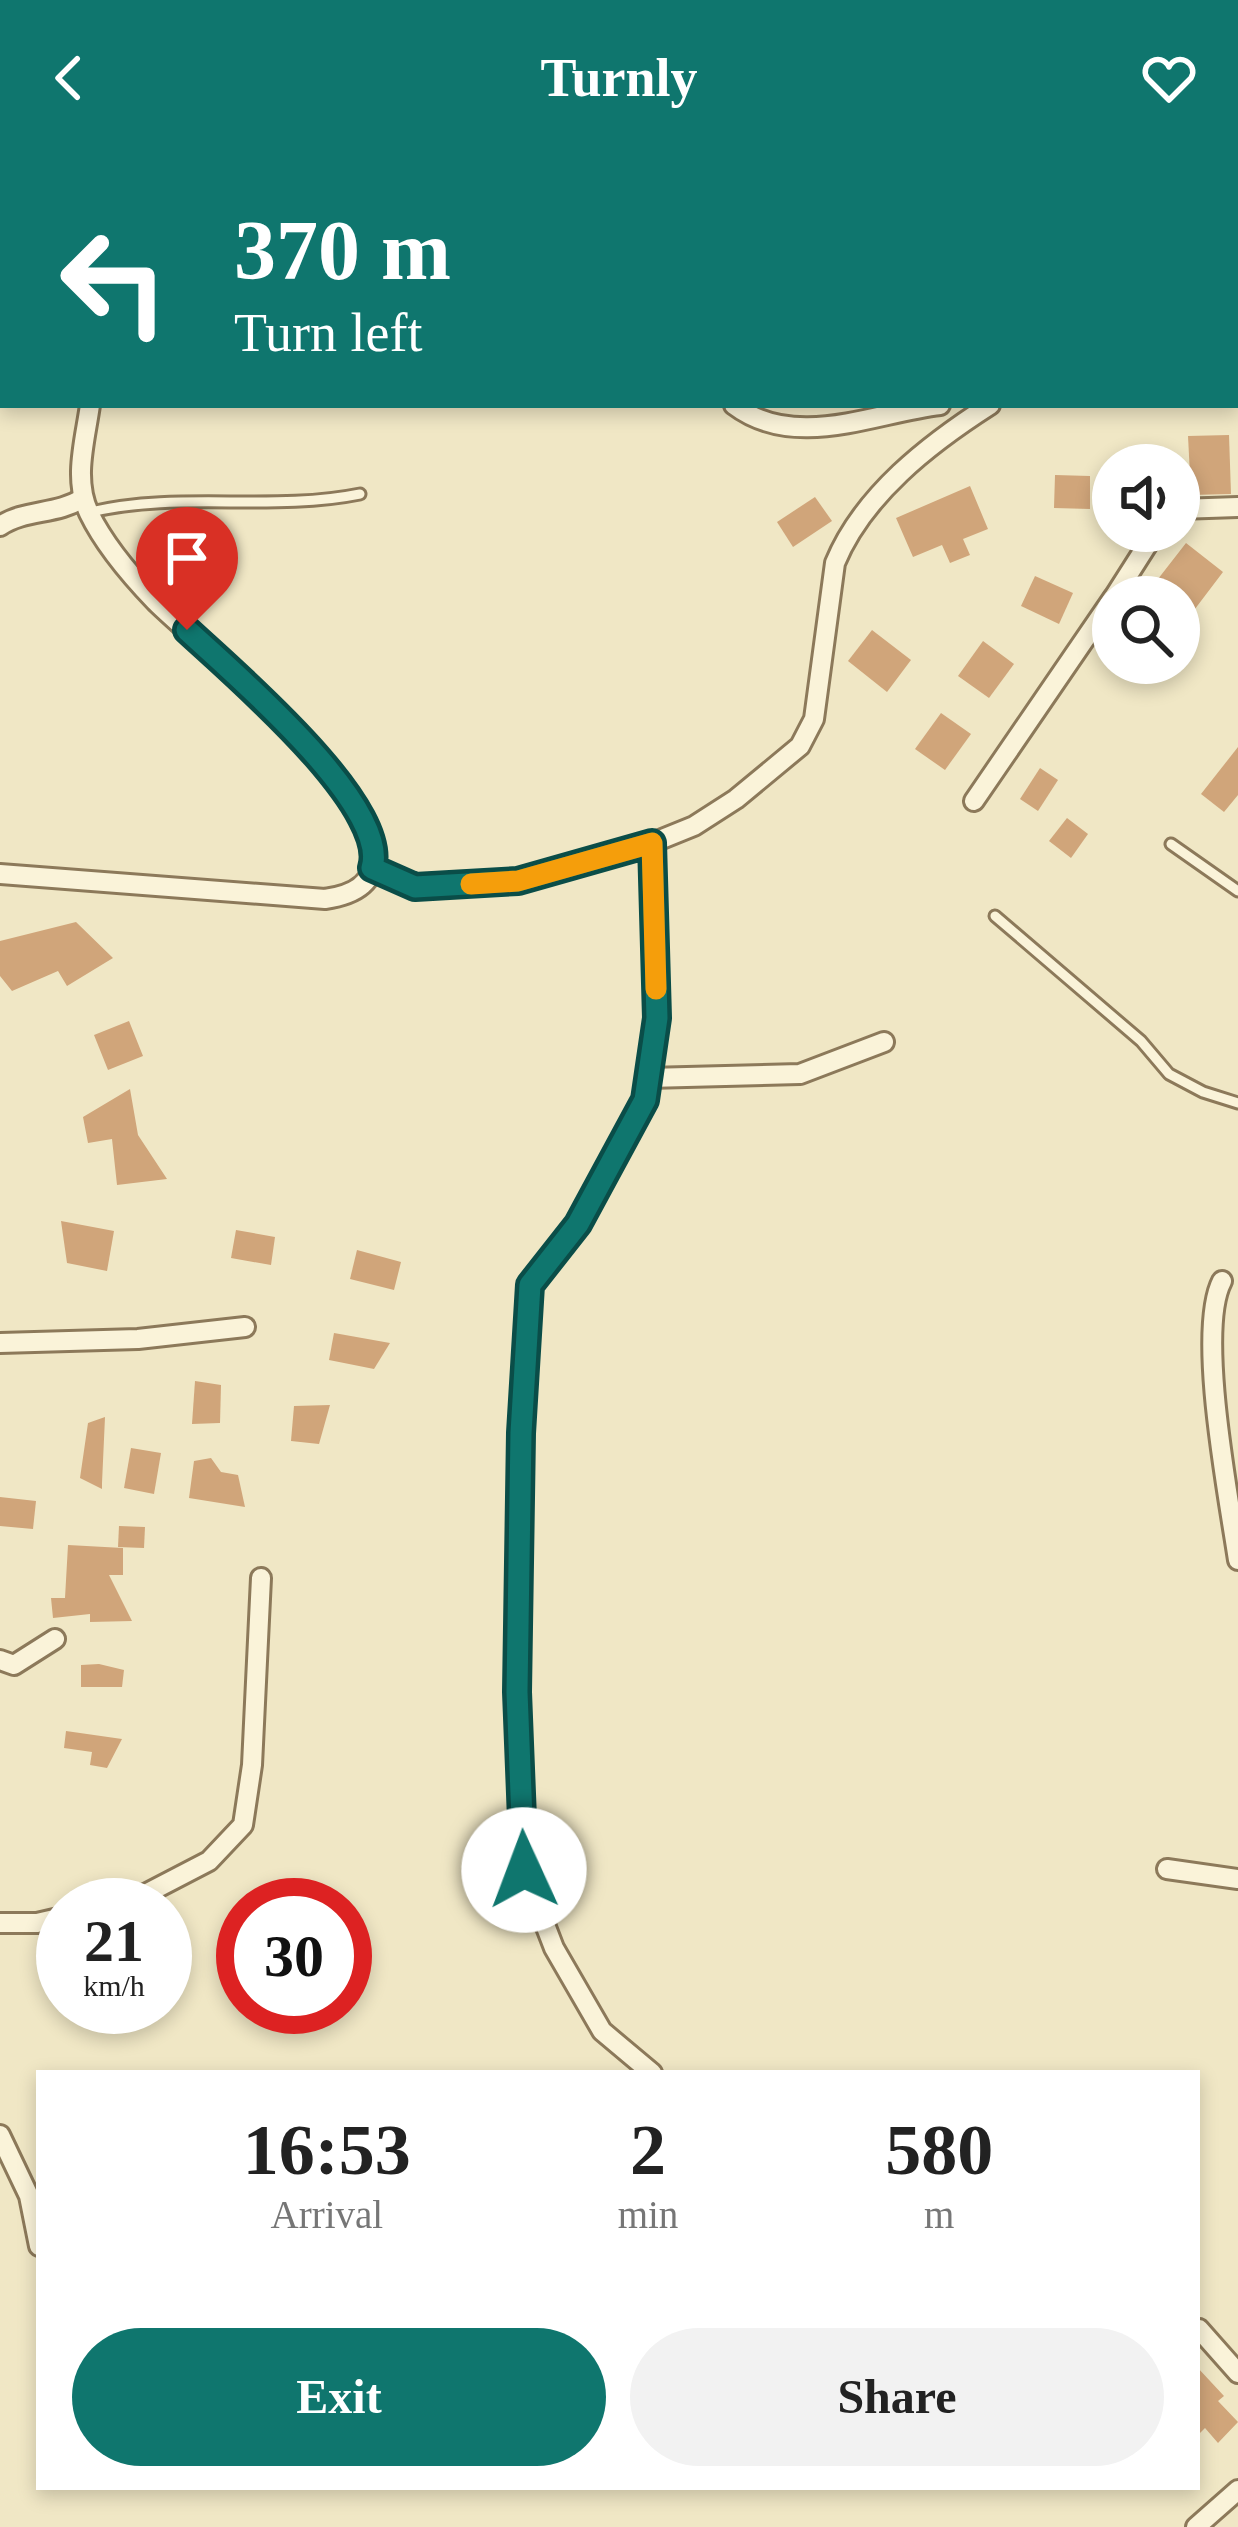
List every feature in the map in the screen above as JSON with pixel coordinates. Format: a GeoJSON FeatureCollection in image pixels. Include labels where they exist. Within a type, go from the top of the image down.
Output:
{"type":"FeatureCollection","features":[{"type":"Feature","properties":{"kind":"street"},"geometry":{"type":"LineString","coordinates":[[0,874],[326,899],[365,880],[375,856],[371,837],[336,779],[300,737],[155,601],[100,533],[80,483],[90,408]]}},
{"type":"Feature","properties":{"kind":"street"},"geometry":{"type":"LineString","coordinates":[[740,408],[762,420],[812,430],[925,408]]}},
{"type":"Feature","properties":{"kind":"street"},"geometry":{"type":"LineString","coordinates":[[372,868],[415,887],[518,881],[652,843],[694,826],[736,799],[800,746],[814,719],[835,563],[844,540],[902,473],[980,408]]}},
{"type":"Feature","properties":{"kind":"street"},"geometry":{"type":"LineString","coordinates":[[0,526],[22,515],[86,505]]}},
{"type":"Feature","properties":{"kind":"street"},"geometry":{"type":"LineString","coordinates":[[1200,508],[1238,507]]}},
{"type":"Feature","properties":{"kind":"street"},"geometry":{"type":"LineString","coordinates":[[0,508],[22,515]]}},
{"type":"Feature","properties":{"kind":"street"},"geometry":{"type":"LineString","coordinates":[[974,801],[1092,629]]}},
{"type":"Feature","properties":{"kind":"street"},"geometry":{"type":"LineString","coordinates":[[648,2070],[602,2031],[554,1948],[524,1870],[517,1692],[521,1433],[530,1285],[578,1224],[645,1100],[657,1018],[652,843]]}},
{"type":"Feature","properties":{"kind":"street"},"geometry":{"type":"LineString","coordinates":[[648,1078],[800,1074],[884,1042]]}},
{"type":"Feature","properties":{"kind":"street"},"geometry":{"type":"LineString","coordinates":[[1222,1281],[1212,1308],[1217,1419],[1238,1560]]}},
{"type":"Feature","properties":{"kind":"street"},"geometry":{"type":"LineString","coordinates":[[0,1343],[138,1339],[244,1327]]}},
{"type":"Feature","properties":{"kind":"street"},"geometry":{"type":"LineString","coordinates":[[176,1878],[209,1861],[243,1825],[252,1765],[261,1578]]}},
{"type":"Feature","properties":{"kind":"street"},"geometry":{"type":"LineString","coordinates":[[0,1660],[14,1665],[56,1639]]}},
{"type":"Feature","properties":{"kind":"street"},"geometry":{"type":"LineString","coordinates":[[1167,1869],[1238,1879]]}},
{"type":"Feature","properties":{"kind":"street"},"geometry":{"type":"LineString","coordinates":[[0,1923],[36,1923]]}},
{"type":"Feature","properties":{"kind":"street"},"geometry":{"type":"LineString","coordinates":[[0,2135],[29,2196],[36,2231]]}},
{"type":"Feature","properties":{"kind":"street"},"geometry":{"type":"LineString","coordinates":[[1200,2329],[1238,2355]]}},
{"type":"Feature","properties":{"kind":"street"},"geometry":{"type":"LineString","coordinates":[[1200,2330],[1238,2372]]}},
{"type":"Feature","properties":{"kind":"street"},"geometry":{"type":"LineString","coordinates":[[1196,2527],[1238,2490]]}},
{"type":"Feature","properties":{"kind":"lane"},"geometry":{"type":"LineString","coordinates":[[86,505],[302,501],[360,494]]}},
{"type":"Feature","properties":{"kind":"lane"},"geometry":{"type":"LineString","coordinates":[[1171,844],[1238,891]]}},
{"type":"Feature","properties":{"kind":"lane"},"geometry":{"type":"LineString","coordinates":[[995,916],[1141,1041],[1169,1073],[1203,1092],[1238,1103]]}},
{"type":"Feature","properties":{"kind":"building"},"geometry":{"type":"Polygon","coordinates":[[[1229,435],[1231,494],[1200,495],[1200,444],[1188,444],[1188,436],[1229,435]]]}},
{"type":"Feature","properties":{"kind":"building"},"geometry":{"type":"Polygon","coordinates":[[[1055,475],[1090,476],[1090,509],[1054,508],[1055,475]]]}},
{"type":"Feature","properties":{"kind":"building"},"geometry":{"type":"Polygon","coordinates":[[[970,486],[988,529],[963,539],[970,555],[950,563],[942,545],[913,557],[896,518],[970,486]]]}},
{"type":"Feature","properties":{"kind":"building"},"geometry":{"type":"Polygon","coordinates":[[[815,497],[832,521],[793,547],[777,522],[815,497]]]}},
{"type":"Feature","properties":{"kind":"building"},"geometry":{"type":"Polygon","coordinates":[[[1179,552],[1197,552],[1223,572],[1200,602],[1200,576],[1160,576],[1179,552]]]}},
{"type":"Feature","properties":{"kind":"building"},"geometry":{"type":"Polygon","coordinates":[[[1035,576],[1073,593],[1059,624],[1021,606],[1035,576]]]}},
{"type":"Feature","properties":{"kind":"building"},"geometry":{"type":"Polygon","coordinates":[[[872,630],[911,660],[887,692],[848,661],[872,630]]]}},
{"type":"Feature","properties":{"kind":"building"},"geometry":{"type":"Polygon","coordinates":[[[983,641],[1014,664],[989,698],[958,676],[983,641]]]}},
{"type":"Feature","properties":{"kind":"building"},"geometry":{"type":"Polygon","coordinates":[[[941,713],[971,734],[945,770],[915,749],[941,713]]]}},
{"type":"Feature","properties":{"kind":"building"},"geometry":{"type":"Polygon","coordinates":[[[1238,747],[1238,795],[1224,812],[1201,794],[1238,747]]]}},
{"type":"Feature","properties":{"kind":"building"},"geometry":{"type":"Polygon","coordinates":[[[1040,768],[1058,780],[1038,811],[1020,799],[1040,768]]]}},
{"type":"Feature","properties":{"kind":"building"},"geometry":{"type":"Polygon","coordinates":[[[1067,818],[1088,834],[1071,858],[1049,841],[1067,818]]]}},
{"type":"Feature","properties":{"kind":"building"},"geometry":{"type":"Polygon","coordinates":[[[76,922],[113,958],[67,986],[58,971],[12,991],[0,976],[0,941],[76,922]]]}},
{"type":"Feature","properties":{"kind":"building"},"geometry":{"type":"Polygon","coordinates":[[[129,1021],[143,1056],[108,1070],[94,1035],[129,1021]]]}},
{"type":"Feature","properties":{"kind":"building"},"geometry":{"type":"Polygon","coordinates":[[[130,1089],[138,1135],[167,1179],[117,1185],[112,1139],[88,1143],[83,1117],[130,1089]]]}},
{"type":"Feature","properties":{"kind":"building"},"geometry":{"type":"Polygon","coordinates":[[[61,1221],[114,1231],[107,1271],[67,1263],[61,1221]]]}},
{"type":"Feature","properties":{"kind":"building"},"geometry":{"type":"Polygon","coordinates":[[[236,1230],[275,1237],[271,1265],[231,1258],[236,1230]]]}},
{"type":"Feature","properties":{"kind":"building"},"geometry":{"type":"Polygon","coordinates":[[[357,1250],[401,1262],[394,1290],[350,1279],[357,1250]]]}},
{"type":"Feature","properties":{"kind":"building"},"geometry":{"type":"Polygon","coordinates":[[[334,1333],[390,1343],[374,1369],[329,1360],[334,1333]]]}},
{"type":"Feature","properties":{"kind":"building"},"geometry":{"type":"Polygon","coordinates":[[[195,1381],[221,1385],[220,1423],[192,1424],[195,1381]]]}},
{"type":"Feature","properties":{"kind":"building"},"geometry":{"type":"Polygon","coordinates":[[[330,1405],[319,1444],[291,1441],[294,1406],[330,1405]]]}},
{"type":"Feature","properties":{"kind":"building"},"geometry":{"type":"Polygon","coordinates":[[[105,1417],[102,1489],[80,1478],[88,1423],[105,1417]]]}},
{"type":"Feature","properties":{"kind":"building"},"geometry":{"type":"Polygon","coordinates":[[[131,1448],[161,1453],[154,1494],[124,1488],[131,1448]]]}},
{"type":"Feature","properties":{"kind":"building"},"geometry":{"type":"Polygon","coordinates":[[[211,1458],[221,1472],[238,1475],[245,1507],[189,1498],[194,1461],[211,1458]]]}},
{"type":"Feature","properties":{"kind":"building"},"geometry":{"type":"Polygon","coordinates":[[[0,1497],[36,1501],[33,1529],[0,1526],[0,1497]]]}},
{"type":"Feature","properties":{"kind":"building"},"geometry":{"type":"Polygon","coordinates":[[[119,1526],[145,1527],[144,1548],[118,1547],[119,1526]]]}},
{"type":"Feature","properties":{"kind":"building"},"geometry":{"type":"Polygon","coordinates":[[[68,1545],[123,1548],[123,1575],[109,1575],[132,1621],[90,1622],[90,1614],[53,1618],[51,1598],[65,1598],[68,1545]]]}},
{"type":"Feature","properties":{"kind":"building"},"geometry":{"type":"Polygon","coordinates":[[[81,1665],[124,1670],[122,1687],[81,1687],[81,1665]]]}},
{"type":"Feature","properties":{"kind":"building"},"geometry":{"type":"Polygon","coordinates":[[[66,1731],[122,1739],[107,1768],[90,1765],[92,1752],[64,1748],[66,1731]]]}},
{"type":"Feature","properties":{"kind":"building"},"geometry":{"type":"Polygon","coordinates":[[[1200,2370],[1224,2396],[1218,2401],[1238,2422],[1218,2443],[1205,2428],[1200,2433],[1200,2370]]]}},
{"type":"Feature","properties":{"kind":"slow traffic"},"geometry":{"type":"LineString","coordinates":[[471,884],[518,881],[652,843],[656,989]]}},
{"type":"Feature","properties":{"kind":"route"},"geometry":{"type":"LineString","coordinates":[[187,630],[300,737],[336,779],[371,837],[372,868],[415,887],[518,881],[652,843],[657,1018],[645,1100],[578,1224],[530,1285],[521,1433],[517,1692],[524,1870]]}}]}
